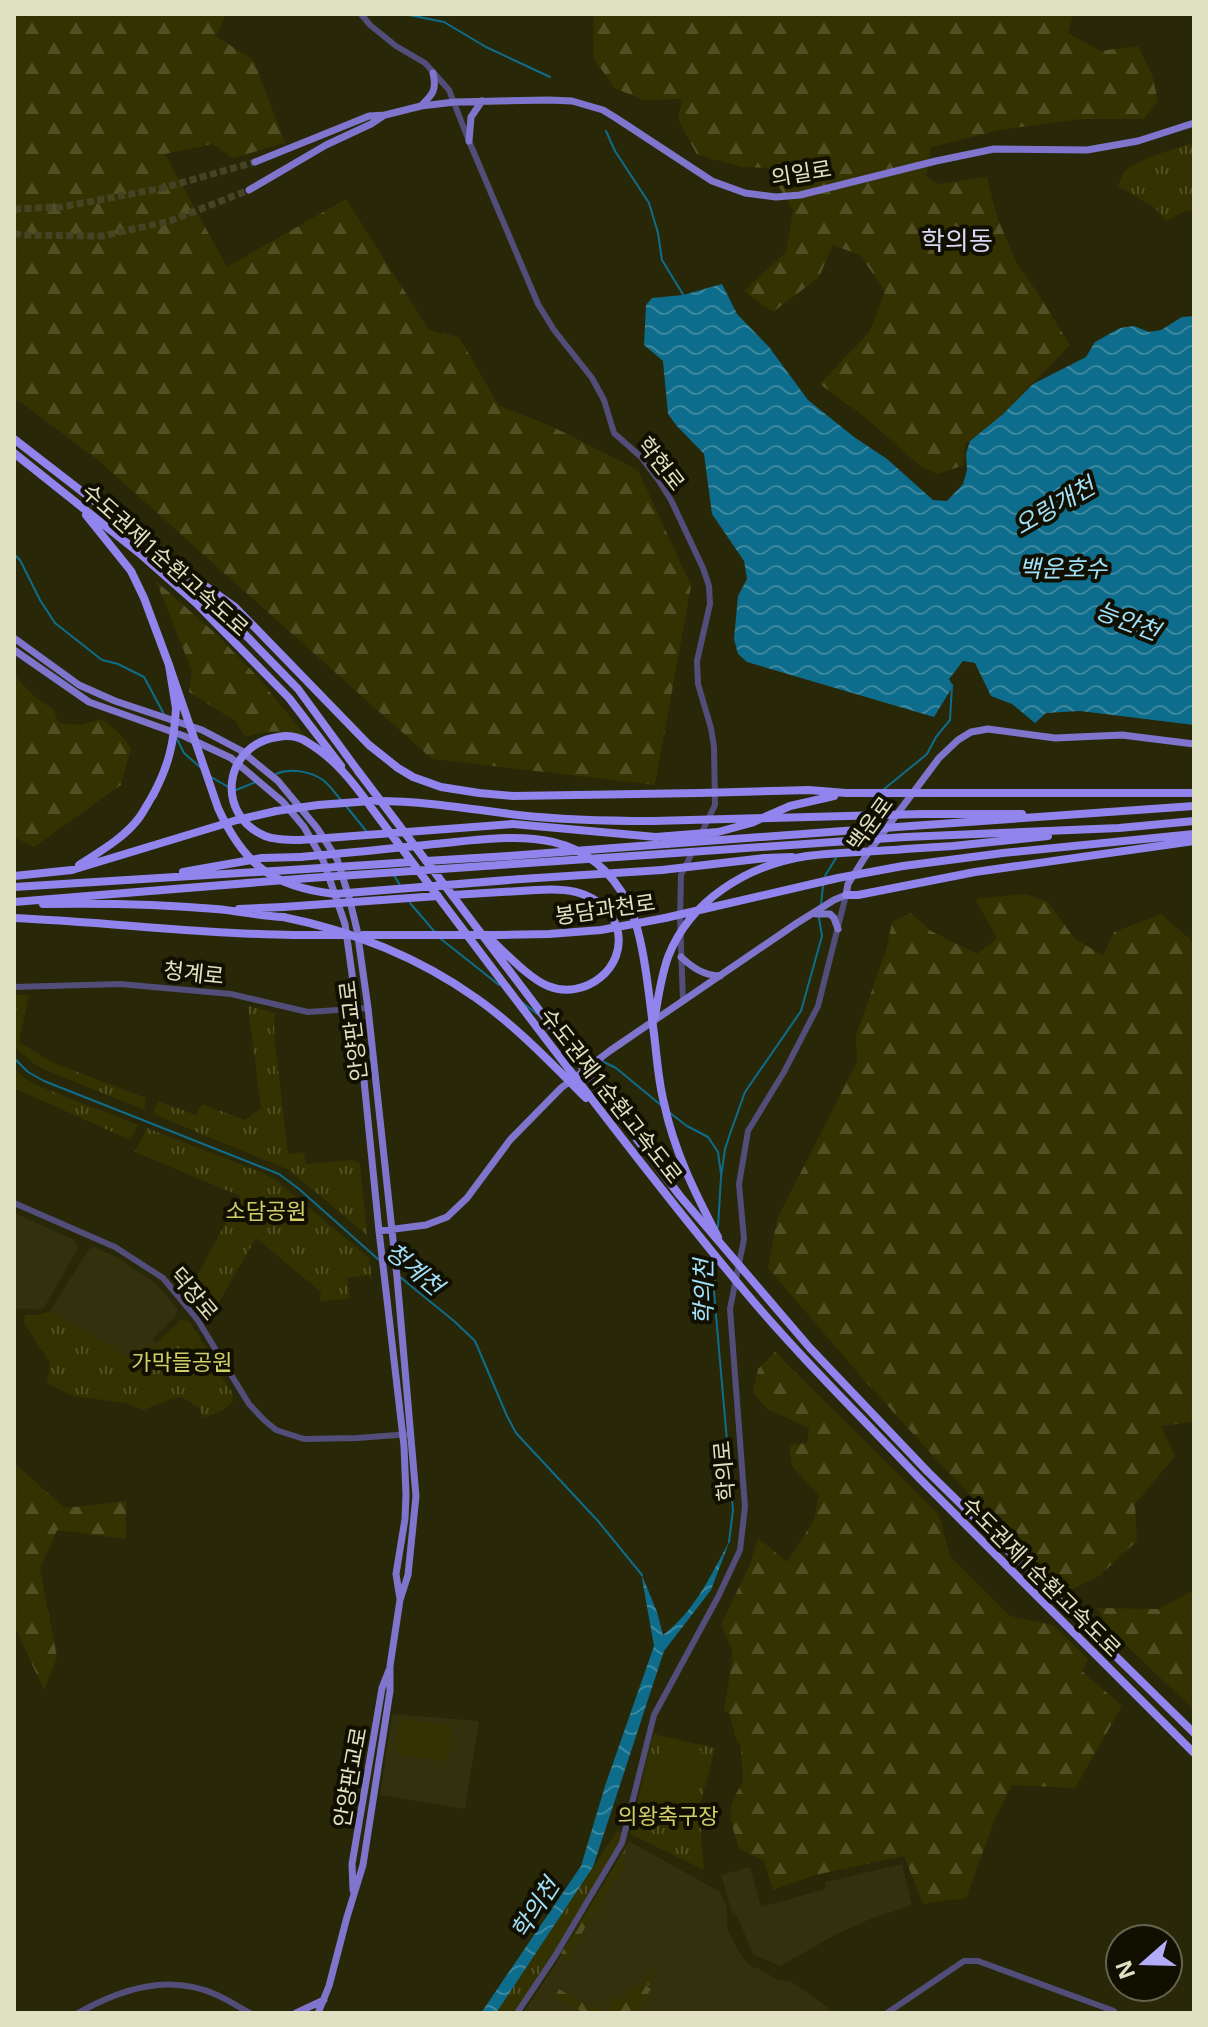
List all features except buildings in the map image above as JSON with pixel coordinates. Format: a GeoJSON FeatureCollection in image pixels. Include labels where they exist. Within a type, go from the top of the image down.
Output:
{"type":"FeatureCollection","features":[{"type":"Feature","properties":{"kind":"highway","name":"수도권제1순환고속도로"},"geometry":{"type":"LineString","coordinates":[[14,439],[163,556],[298,689],[680,1196],[726,1252],[810,1348],[927,1471],[1194,1733]]}},
{"type":"Feature","properties":{"kind":"highway","name":"수도권제1순환고속도로"},"geometry":{"type":"LineString","coordinates":[[14,453],[138,552],[196,603],[289,698],[608,1120],[749,1296],[920,1479],[1194,1753]]}},
{"type":"Feature","properties":{"kind":"highway"},"geometry":{"type":"LineString","coordinates":[[76,502],[131,571],[144,598],[227,828],[249,858],[265,871],[284,883],[311,892],[335,894],[662,870],[765,858],[953,846],[1194,821]]}},
{"type":"Feature","properties":{"kind":"highway"},"geometry":{"type":"LineString","coordinates":[[163,556],[235,607],[369,745],[413,777],[441,787],[513,796],[809,790],[846,793],[1194,793]]}},
{"type":"Feature","properties":{"kind":"highway"},"geometry":{"type":"LineString","coordinates":[[72,870],[110,845],[139,818],[165,772],[172,751],[176,708],[169,665]]}},
{"type":"Feature","properties":{"kind":"highway"},"geometry":{"type":"LineString","coordinates":[[346,773],[306,741],[289,736],[263,739],[252,745],[241,758],[234,770],[231,792],[242,819],[253,829],[267,837],[300,840],[513,824],[656,837],[718,832],[751,823],[790,806],[846,793]]}},
{"type":"Feature","properties":{"kind":"highway"},"geometry":{"type":"LineString","coordinates":[[14,876],[72,870],[276,811],[372,801],[406,801],[594,821],[922,814],[1095,814]]}},
{"type":"Feature","properties":{"kind":"highway"},"geometry":{"type":"LineString","coordinates":[[511,860],[666,844],[1194,806]]}},
{"type":"Feature","properties":{"kind":"highway"},"geometry":{"type":"LineString","coordinates":[[14,887],[661,854],[905,837],[1119,828]]}},
{"type":"Feature","properties":{"kind":"highway","name":"봉담과천로"},"geometry":{"type":"LineString","coordinates":[[14,918],[238,935],[549,934],[601,930],[665,918],[903,866],[1194,834]]}},
{"type":"Feature","properties":{"kind":"highway"},"geometry":{"type":"LineString","coordinates":[[143,879],[262,858],[512,837],[548,840],[586,855],[604,869],[618,886],[636,922],[662,1098],[678,1154],[726,1252]]}},
{"type":"Feature","properties":{"kind":"highway"},"geometry":{"type":"LineString","coordinates":[[846,895],[975,872],[1194,841]]}},
{"type":"Feature","properties":{"kind":"highway"},"geometry":{"type":"LineString","coordinates":[[654,1034],[661,979],[673,945],[690,919],[732,882],[754,871],[805,856]]}},
{"type":"Feature","properties":{"kind":"highway"},"geometry":{"type":"LineString","coordinates":[[14,903],[308,873]]}},
{"type":"Feature","properties":{"kind":"highway"},"geometry":{"type":"LineString","coordinates":[[14,903],[139,904],[283,912],[570,889],[598,900],[609,911],[617,928],[615,958],[608,970],[586,988],[569,991],[544,985],[472,921]]}},
{"type":"Feature","properties":{"kind":"highway"},"geometry":{"type":"LineString","coordinates":[[283,912],[362,937],[438,973],[501,1017],[608,1120]]}},
{"type":"Feature","properties":{"kind":"main road"},"geometry":{"type":"LineString","coordinates":[[421,106],[434,91],[433,73]]}},
{"type":"Feature","properties":{"kind":"main road","name":"의일로"},"geometry":{"type":"LineString","coordinates":[[255,162],[369,116],[455,102],[552,100],[587,105],[616,118],[712,181],[745,193],[776,197],[800,195],[994,149],[1087,150],[1138,141],[1194,123]]}},
{"type":"Feature","properties":{"kind":"main road"},"geometry":{"type":"LineString","coordinates":[[469,141],[471,117],[482,101]]}},
{"type":"Feature","properties":{"kind":"main road","name":"의일로"},"geometry":{"type":"LineString","coordinates":[[249,190],[385,115]]}},
{"type":"Feature","properties":{"kind":"main road","name":"안양판교로"},"geometry":{"type":"LineString","coordinates":[[14,638],[79,685],[115,701],[202,730],[240,750],[278,781],[317,828],[337,859],[357,930],[368,1008],[399,1295],[406,1434]]}},
{"type":"Feature","properties":{"kind":"main road","name":"안양판교로"},"geometry":{"type":"LineString","coordinates":[[14,650],[89,702],[180,734],[231,758],[248,771],[283,802],[304,827],[323,860],[345,924],[357,1010],[385,1283],[416,1496],[408,1575],[400,1600],[390,1666],[390,1691],[365,1850],[320,2013]]}},
{"type":"Feature","properties":{"kind":"main road","name":"백운로"},"geometry":{"type":"LineString","coordinates":[[846,895],[848,884],[865,857],[939,758],[971,732],[988,729],[1055,738],[1122,735],[1194,744]]}},
{"type":"Feature","properties":{"kind":"main road"},"geometry":{"type":"LineString","coordinates":[[379,1231],[426,1225],[447,1217],[467,1198],[510,1140],[561,1088],[797,923],[826,910],[846,895]]}},
{"type":"Feature","properties":{"kind":"main road"},"geometry":{"type":"LineString","coordinates":[[826,910],[834,918],[838,929]]}},
{"type":"Feature","properties":{"kind":"main road"},"geometry":{"type":"LineString","coordinates":[[681,957],[694,968],[720,976]]}},
{"type":"Feature","properties":{"kind":"main road"},"geometry":{"type":"LineString","coordinates":[[296,2013],[324,2000]]}},
{"type":"Feature","properties":{"kind":"street","name":"학현로"},"geometry":{"type":"LineString","coordinates":[[361,14],[396,46],[425,63],[449,90],[538,304],[554,330],[592,378],[604,400],[614,433],[641,457],[665,491],[709,586],[710,604],[697,661],[698,684],[714,747],[715,805],[681,875],[683,1001]]}},
{"type":"Feature","properties":{"kind":"street","name":"학의로"},"geometry":{"type":"LineString","coordinates":[[517,2013],[622,1843],[654,1715],[740,1550],[745,1507],[730,1309],[744,1239],[739,1184],[748,1131],[784,1072],[818,1006],[846,895]]}},
{"type":"Feature","properties":{"kind":"street","name":"청계로"},"geometry":{"type":"LineString","coordinates":[[14,987],[154,986],[231,994],[308,1012],[368,1008]]}},
{"type":"Feature","properties":{"kind":"street","name":"덕장로"},"geometry":{"type":"LineString","coordinates":[[14,1203],[115,1247],[163,1278],[197,1319],[249,1404],[276,1430],[304,1439],[406,1434]]}},
{"type":"Feature","properties":{"kind":"street"},"geometry":{"type":"LineString","coordinates":[[887,2013],[964,1961],[978,1961],[1114,2012]]}},
{"type":"Feature","properties":{"kind":"street"},"geometry":{"type":"LineString","coordinates":[[78,2013],[104,1998],[153,1985],[188,1986],[215,1994],[250,2013]]}},
{"type":"Feature","properties":{"kind":"shaded area"},"geometry":{"type":"Polygon","coordinates":[[[14,1213],[75,1240],[78,1248],[44,1308],[37,1310],[14,1310],[14,1213]]]}},
{"type":"Feature","properties":{"kind":"shaded area"},"geometry":{"type":"Polygon","coordinates":[[[94,1247],[120,1259],[157,1285],[178,1309],[176,1316],[153,1338],[156,1344],[136,1362],[50,1311],[89,1249],[94,1247]]]}},
{"type":"Feature","properties":{"kind":"shaded area"},"geometry":{"type":"Polygon","coordinates":[[[392,1714],[479,1721],[465,1809],[380,1795],[392,1714]]]}},
{"type":"Feature","properties":{"kind":"shaded area"},"geometry":{"type":"Polygon","coordinates":[[[629,1841],[720,1892],[727,1907],[727,1928],[745,1960],[778,1980],[792,1982],[836,2013],[523,2013],[629,1841]]]}},
{"type":"Feature","properties":{"kind":"shaded area"},"geometry":{"type":"Polygon","coordinates":[[[902,1864],[912,1905],[837,1934],[780,1966],[753,1954],[738,1918],[732,1913],[721,1875],[750,1867],[761,1907],[825,1889],[826,1882],[902,1864]]]}},
{"type":"Feature","properties":{"kind":"green space"},"geometry":{"type":"Polygon","coordinates":[[[14,14],[226,14],[216,36],[254,61],[285,143],[233,158],[212,144],[165,154],[227,267],[346,199],[429,330],[459,337],[499,406],[549,425],[638,470],[691,586],[655,785],[432,759],[99,461],[14,397],[14,14]]]}},
{"type":"Feature","properties":{"kind":"green space"},"geometry":{"type":"Polygon","coordinates":[[[594,14],[1073,14],[1068,33],[1100,51],[1138,46],[1152,74],[1158,101],[1144,119],[1080,119],[1000,130],[931,147],[926,176],[937,184],[987,177],[997,217],[1017,264],[1070,345],[1003,414],[965,443],[964,465],[938,474],[921,467],[865,417],[820,384],[870,331],[885,291],[860,255],[833,245],[819,277],[773,312],[744,291],[786,252],[793,210],[768,168],[742,167],[697,155],[678,119],[682,99],[644,100],[614,88],[593,57],[594,14]]]}},
{"type":"Feature","properties":{"kind":"green space"},"geometry":{"type":"Polygon","coordinates":[[[1194,142],[1194,210],[1166,221],[1155,208],[1118,186],[1134,164],[1194,142]]]}},
{"type":"Feature","properties":{"kind":"green space"},"geometry":{"type":"Polygon","coordinates":[[[156,581],[216,634],[258,677],[308,739],[277,732],[246,737],[235,721],[189,692],[192,671],[156,581]]]}},
{"type":"Feature","properties":{"kind":"green space"},"geometry":{"type":"Polygon","coordinates":[[[14,675],[35,697],[54,710],[60,723],[79,725],[101,719],[118,732],[131,748],[121,785],[34,847],[14,837],[14,675]]]}},
{"type":"Feature","properties":{"kind":"green space"},"geometry":{"type":"Polygon","coordinates":[[[1026,894],[1048,902],[1074,938],[1103,956],[1114,932],[1161,914],[1191,940],[1194,953],[1194,1422],[1161,1426],[1175,1456],[1135,1504],[1137,1541],[1099,1576],[1065,1593],[944,1468],[768,1268],[777,1219],[857,1062],[856,1036],[887,947],[892,922],[911,913],[931,931],[977,954],[997,938],[975,899],[1026,894]]]}},
{"type":"Feature","properties":{"kind":"green space"},"geometry":{"type":"Polygon","coordinates":[[[14,995],[29,995],[19,1042],[51,1062],[146,1098],[144,1110],[33,1063],[14,1046],[14,995]]]}},
{"type":"Feature","properties":{"kind":"green space"},"geometry":{"type":"Polygon","coordinates":[[[248,1006],[275,1013],[274,1035],[288,1154],[304,1152],[306,1164],[354,1160],[360,1164],[367,1235],[289,1170],[153,1114],[158,1101],[196,1115],[202,1104],[245,1120],[261,1108],[248,1006]]]}},
{"type":"Feature","properties":{"kind":"green space"},"geometry":{"type":"Polygon","coordinates":[[[14,1067],[36,1085],[138,1125],[130,1140],[14,1088],[14,1067]]]}},
{"type":"Feature","properties":{"kind":"green space","name":"소담공원"},"geometry":{"type":"Polygon","coordinates":[[[147,1128],[277,1181],[369,1258],[372,1279],[367,1275],[347,1278],[350,1298],[320,1302],[321,1292],[256,1238],[207,1323],[186,1296],[240,1196],[135,1152],[147,1128]]]}},
{"type":"Feature","properties":{"kind":"green space","name":"가막들공원"},"geometry":{"type":"Polygon","coordinates":[[[50,1311],[136,1362],[181,1320],[189,1321],[232,1392],[233,1402],[204,1418],[199,1408],[182,1397],[143,1410],[125,1403],[73,1396],[47,1383],[50,1363],[24,1323],[25,1315],[50,1311]]]}},
{"type":"Feature","properties":{"kind":"green space"},"geometry":{"type":"Polygon","coordinates":[[[775,1352],[939,1515],[950,1556],[1010,1616],[1053,1625],[1088,1659],[1082,1671],[1122,1706],[1075,1788],[1012,1785],[995,1819],[966,1898],[923,1904],[904,1856],[815,1875],[773,1890],[764,1861],[739,1849],[731,1807],[743,1783],[741,1748],[730,1714],[724,1711],[732,1650],[721,1625],[750,1564],[758,1538],[787,1562],[814,1520],[819,1496],[792,1466],[789,1445],[807,1443],[809,1428],[767,1409],[753,1392],[758,1369],[775,1352]]]}},
{"type":"Feature","properties":{"kind":"green space"},"geometry":{"type":"Polygon","coordinates":[[[14,1463],[65,1508],[126,1501],[126,1539],[57,1530],[40,1569],[57,1657],[44,1690],[14,1625],[14,1463]]]}},
{"type":"Feature","properties":{"kind":"green space"},"geometry":{"type":"Polygon","coordinates":[[[1194,1590],[1194,1710],[1107,1627],[1097,1608],[1159,1609],[1194,1590]]]}},
{"type":"Feature","properties":{"kind":"green space"},"geometry":{"type":"Polygon","coordinates":[[[399,1719],[452,1726],[448,1762],[396,1753],[399,1719]]]}},
{"type":"Feature","properties":{"kind":"green space","name":"의왕축구장"},"geometry":{"type":"Polygon","coordinates":[[[653,1734],[715,1748],[701,1803],[704,1870],[630,1834],[653,1734]]]}},
{"type":"Feature","properties":{"kind":"green space"},"geometry":{"type":"Polygon","coordinates":[[[661,1742],[702,1751],[685,1826],[646,1817],[661,1742]]]}},
{"type":"Feature","properties":{"kind":"green space"},"geometry":{"type":"Polygon","coordinates":[[[617,1831],[624,1834],[553,1955],[513,2013],[496,2013],[617,1831]]]}},
{"type":"Feature","properties":{"kind":"green space"},"geometry":{"type":"Polygon","coordinates":[[[625,1850],[621,1859],[626,1862],[570,1952],[573,1956],[570,1962],[561,1953],[625,1850]]]}},
{"type":"Feature","properties":{"kind":"green space"},"geometry":{"type":"Polygon","coordinates":[[[651,1969],[656,1971],[649,1985],[644,1984],[651,1989],[636,2013],[584,2013],[555,1996],[559,1989],[591,2008],[593,2005],[606,2012],[616,1996],[624,2001],[634,1984],[641,1987],[651,1969]]]}},
{"type":"Feature","properties":{"kind":"water","name":"백운호수"},"geometry":{"type":"Polygon","coordinates":[[[722,284],[737,314],[769,347],[808,400],[887,459],[933,500],[947,501],[963,484],[970,441],[1033,384],[1086,357],[1095,342],[1120,328],[1134,326],[1149,332],[1161,330],[1182,317],[1194,316],[1194,725],[1080,711],[1046,713],[1035,723],[1012,704],[991,696],[975,663],[963,661],[949,679],[953,686],[934,717],[747,662],[738,654],[734,639],[738,596],[747,579],[744,561],[712,514],[704,454],[668,414],[663,361],[644,345],[646,305],[652,298],[683,295],[722,284]]]}},
{"type":"Feature","properties":{"kind":"water","name":"학의천"},"geometry":{"type":"Polygon","coordinates":[[[730,1540],[711,1590],[664,1651],[593,1867],[496,2013],[481,2013],[581,1866],[605,1786],[654,1646],[641,1573],[663,1635],[693,1604],[730,1540]]]}},
{"type":"Feature","properties":{"kind":"waterway"},"geometry":{"type":"LineString","coordinates":[[404,14],[444,22],[486,47],[550,77]]}},
{"type":"Feature","properties":{"kind":"waterway"},"geometry":{"type":"LineString","coordinates":[[606,131],[615,151],[649,203],[662,260],[684,296]]}},
{"type":"Feature","properties":{"kind":"waterway"},"geometry":{"type":"LineString","coordinates":[[14,554],[55,623],[102,660],[144,677],[165,716]]}},
{"type":"Feature","properties":{"kind":"waterway","name":"학의천"},"geometry":{"type":"LineString","coordinates":[[883,790],[927,754],[950,720],[952,685]]}},
{"type":"Feature","properties":{"kind":"waterway"},"geometry":{"type":"LineString","coordinates":[[177,739],[184,753],[201,768]]}},
{"type":"Feature","properties":{"kind":"waterway"},"geometry":{"type":"LineString","coordinates":[[276,774],[294,771],[312,774],[326,782],[342,801]]}},
{"type":"Feature","properties":{"kind":"waterway"},"geometry":{"type":"LineString","coordinates":[[211,777],[230,788]]}},
{"type":"Feature","properties":{"kind":"waterway"},"geometry":{"type":"LineString","coordinates":[[236,790],[256,782]]}},
{"type":"Feature","properties":{"kind":"waterway","name":"학의천"},"geometry":{"type":"LineString","coordinates":[[867,813],[879,795]]}},
{"type":"Feature","properties":{"kind":"waterway"},"geometry":{"type":"LineString","coordinates":[[346,806],[367,832]]}},
{"type":"Feature","properties":{"kind":"waterway","name":"학의천"},"geometry":{"type":"LineString","coordinates":[[825,876],[836,858]]}},
{"type":"Feature","properties":{"kind":"waterway"},"geometry":{"type":"LineString","coordinates":[[394,875],[401,887]]}},
{"type":"Feature","properties":{"kind":"waterway","name":"학의천"},"geometry":{"type":"LineString","coordinates":[[821,904],[823,886]]}},
{"type":"Feature","properties":{"kind":"waterway"},"geometry":{"type":"LineString","coordinates":[[410,903],[434,931]]}},
{"type":"Feature","properties":{"kind":"waterway","name":"학의천"},"geometry":{"type":"LineString","coordinates":[[718,1227],[725,1149],[745,1092],[801,1011],[822,936],[819,918]]}},
{"type":"Feature","properties":{"kind":"waterway"},"geometry":{"type":"LineString","coordinates":[[441,939],[499,985]]}},
{"type":"Feature","properties":{"kind":"waterway"},"geometry":{"type":"LineString","coordinates":[[523,1003],[537,1014]]}},
{"type":"Feature","properties":{"kind":"waterway"},"geometry":{"type":"LineString","coordinates":[[561,1033],[594,1057]]}},
{"type":"Feature","properties":{"kind":"waterway","name":"청계천"},"geometry":{"type":"LineString","coordinates":[[14,1058],[28,1072],[44,1081],[279,1174],[379,1260]]}},
{"type":"Feature","properties":{"kind":"waterway"},"geometry":{"type":"LineString","coordinates":[[600,1060],[616,1068],[662,1106]]}},
{"type":"Feature","properties":{"kind":"waterway"},"geometry":{"type":"LineString","coordinates":[[670,1113],[708,1137],[718,1152],[721,1174]]}},
{"type":"Feature","properties":{"kind":"waterway","name":"학의천"},"geometry":{"type":"LineString","coordinates":[[716,1262],[714,1292],[733,1510],[729,1542]]}},
{"type":"Feature","properties":{"kind":"waterway","name":"청계천"},"geometry":{"type":"LineString","coordinates":[[400,1277],[475,1341],[516,1433],[598,1521],[642,1575]]}},
{"type":"Feature","properties":{"kind":"tunnel"},"geometry":{"type":"LineString","coordinates":[[14,209],[61,207],[163,188],[255,162]]}},
{"type":"Feature","properties":{"kind":"tunnel"},"geometry":{"type":"LineString","coordinates":[[14,233],[102,236],[170,221],[249,190]]}},
{"type":"Feature","properties":{"kind":"district","name":"학의동"},"geometry":{"type":"Point","coordinates":[957,240]}},
{"type":"Feature","properties":{"kind":"water label","name":"오링개천"},"geometry":{"type":"Point","coordinates":[1054,505]}},
{"type":"Feature","properties":{"kind":"water label","name":"능안천"},"geometry":{"type":"Point","coordinates":[1128,620]}}]}
